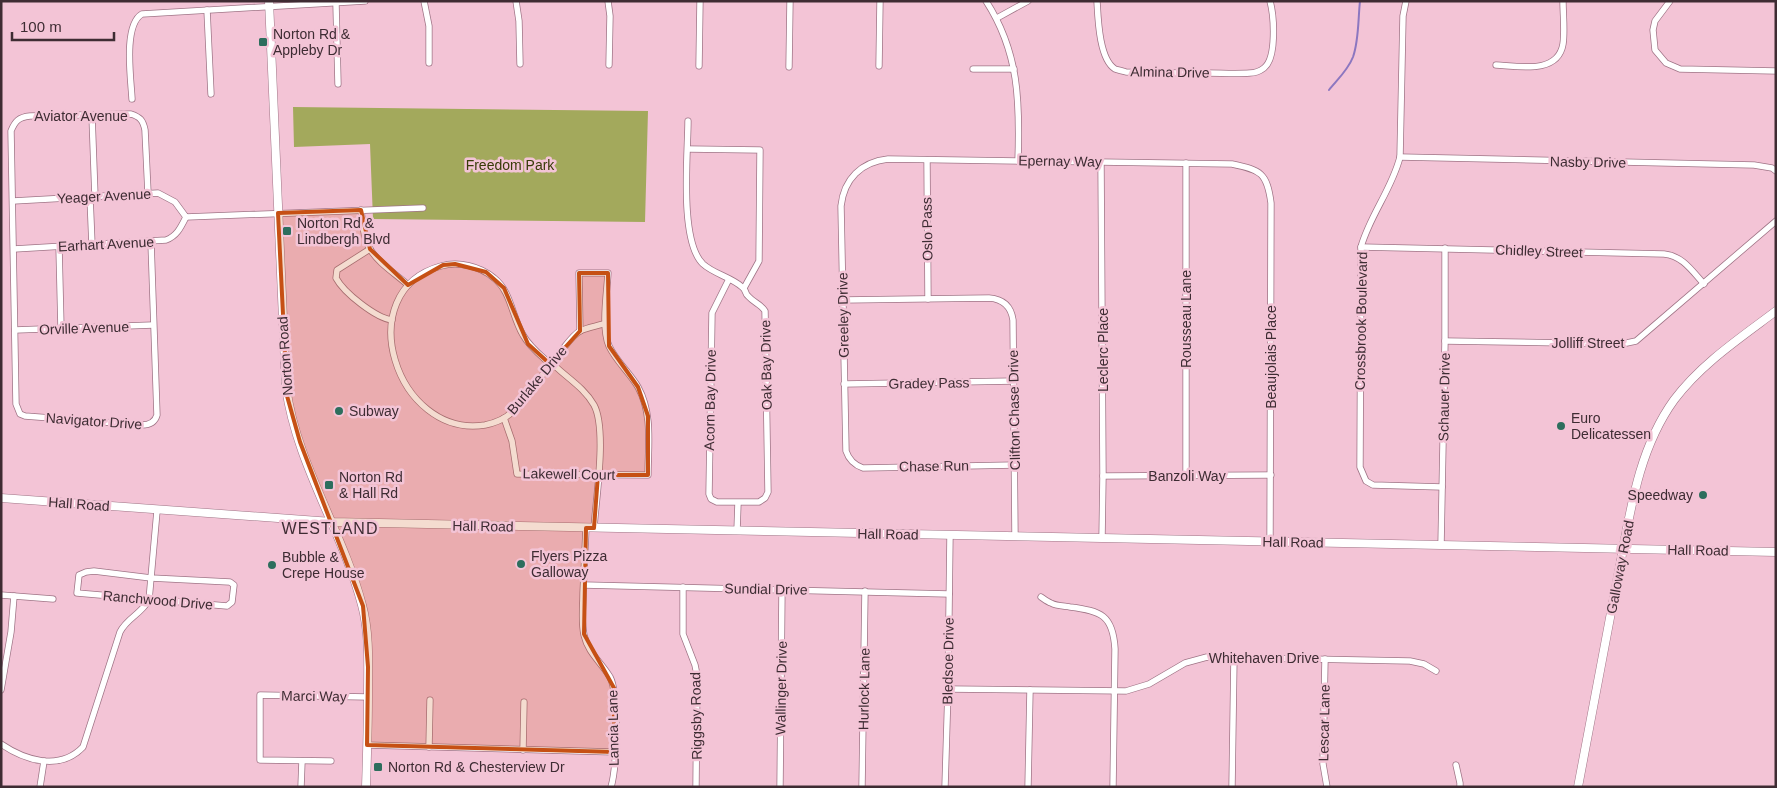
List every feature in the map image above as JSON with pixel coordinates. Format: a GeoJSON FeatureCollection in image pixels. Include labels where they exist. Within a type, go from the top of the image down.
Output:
{"type":"FeatureCollection","features":[{"type":"Feature","properties":{"kind":"street"},"geometry":{"type":"LineString","coordinates":[[132,99],[130,38],[135,19],[142,14],[270,4],[336,4],[364,1]]}},
{"type":"Feature","properties":{"kind":"street"},"geometry":{"type":"LineString","coordinates":[[424,1],[429,26],[429,63]]}},
{"type":"Feature","properties":{"kind":"street"},"geometry":{"type":"LineString","coordinates":[[516,1],[519,21],[520,64]]}},
{"type":"Feature","properties":{"kind":"street"},"geometry":{"type":"LineString","coordinates":[[608,1],[610,16],[609,65]]}},
{"type":"Feature","properties":{"kind":"street"},"geometry":{"type":"LineString","coordinates":[[699,66],[700,1]]}},
{"type":"Feature","properties":{"kind":"street"},"geometry":{"type":"LineString","coordinates":[[790,1],[790,67]]}},
{"type":"Feature","properties":{"kind":"street"},"geometry":{"type":"LineString","coordinates":[[879,66],[880,1]]}},
{"type":"Feature","properties":{"kind":"street"},"geometry":{"type":"LineString","coordinates":[[986,1],[997,18],[1014,69],[1020,114],[1018,161]]}},
{"type":"Feature","properties":{"kind":"street"},"geometry":{"type":"LineString","coordinates":[[997,18],[1028,1]]}},
{"type":"Feature","properties":{"kind":"street","name":"Almina Drive"},"geometry":{"type":"LineString","coordinates":[[1097,1],[1098,20],[1106,60],[1115,68],[1126,72],[1249,73],[1258,72],[1265,68],[1270,60],[1274,13],[1270,1]]}},
{"type":"Feature","properties":{"kind":"street","name":"Crossbrook Boulevard"},"geometry":{"type":"LineString","coordinates":[[1406,1],[1403,16],[1400,157],[1397,170],[1365,232],[1361,247],[1360,467],[1366,481],[1373,485],[1442,487]]}},
{"type":"Feature","properties":{"kind":"street"},"geometry":{"type":"LineString","coordinates":[[1496,65],[1538,66],[1555,60],[1563,44],[1563,1]]}},
{"type":"Feature","properties":{"kind":"street"},"geometry":{"type":"LineString","coordinates":[[1670,1],[1655,21],[1653,41],[1659,57],[1672,67],[1680,69],[1776,71]]}},
{"type":"Feature","properties":{"kind":"street","name":"Norton Road"},"geometry":{"type":"LineString","coordinates":[[270,4],[287,396],[300,442],[363,606],[366,629],[368,696],[366,787]]}},
{"type":"Feature","properties":{"kind":"street"},"geometry":{"type":"LineString","coordinates":[[336,4],[338,84]]}},
{"type":"Feature","properties":{"kind":"street"},"geometry":{"type":"LineString","coordinates":[[207,10],[211,94]]}},
{"type":"Feature","properties":{"kind":"street"},"geometry":{"type":"LineString","coordinates":[[973,69],[1014,69]]}},
{"type":"Feature","properties":{"kind":"street","name":"Aviator Avenue"},"geometry":{"type":"LineString","coordinates":[[14,249],[11,131],[14,122],[21,117],[131,114],[138,116],[144,122],[148,193]]}},
{"type":"Feature","properties":{"kind":"street"},"geometry":{"type":"LineString","coordinates":[[92,116],[92,245]]}},
{"type":"Feature","properties":{"kind":"street","name":"Oak Bay Drive"},"geometry":{"type":"LineString","coordinates":[[688,121],[686,219],[695,253],[703,264],[744,288],[748,296],[762,306],[765,311],[768,492],[765,498],[759,502],[738,503]]}},
{"type":"Feature","properties":{"kind":"street"},"geometry":{"type":"LineString","coordinates":[[688,149],[760,150],[759,261],[744,288]]}},
{"type":"Feature","properties":{"kind":"street","name":"Nasby Drive"},"geometry":{"type":"LineString","coordinates":[[1400,157],[1754,165],[1772,168],[1776,171]]}},
{"type":"Feature","properties":{"kind":"street","name":"Epernay Way"},"geometry":{"type":"LineString","coordinates":[[859,170],[878,160],[927,160],[1232,164],[1254,169],[1262,174]]}},
{"type":"Feature","properties":{"kind":"street","name":"Oslo Pass"},"geometry":{"type":"LineString","coordinates":[[927,160],[928,299]]}},
{"type":"Feature","properties":{"kind":"street","name":"Leclerc Place"},"geometry":{"type":"LineString","coordinates":[[1102,162],[1102,538]]}},
{"type":"Feature","properties":{"kind":"street","name":"Rousseau Lane"},"geometry":{"type":"LineString","coordinates":[[1186,163],[1186,476]]}},
{"type":"Feature","properties":{"kind":"street","name":"Greeley Drive"},"geometry":{"type":"LineString","coordinates":[[853,463],[848,458],[846,451],[842,198],[849,181],[859,170]]}},
{"type":"Feature","properties":{"kind":"street","name":"Beaujolais Place"},"geometry":{"type":"LineString","coordinates":[[1262,174],[1266,181],[1271,203],[1270,542]]}},
{"type":"Feature","properties":{"kind":"street","name":"Yeager Avenue"},"geometry":{"type":"LineString","coordinates":[[13,201],[158,193],[175,202],[186,217]]}},
{"type":"Feature","properties":{"kind":"street"},"geometry":{"type":"LineString","coordinates":[[186,217],[422,208]]}},
{"type":"Feature","properties":{"kind":"street"},"geometry":{"type":"LineString","coordinates":[[361,210],[364,230],[370,249],[408,285],[420,275],[443,265],[455,264],[478,268],[494,278],[504,288],[516,322],[528,344],[584,391],[599,418],[600,434],[594,528]]}},
{"type":"Feature","properties":{"kind":"street","name":"Earhart Avenue"},"geometry":{"type":"LineString","coordinates":[[14,249],[151,242],[171,238],[179,231],[186,217]]}},
{"type":"Feature","properties":{"kind":"street","name":"Jolliff Street"},"geometry":{"type":"LineString","coordinates":[[1445,341],[1630,344],[1639,340],[1776,221]]}},
{"type":"Feature","properties":{"kind":"street","name":"Navigator Drive"},"geometry":{"type":"LineString","coordinates":[[14,249],[16,404],[20,414],[25,416],[142,425],[152,423],[157,414],[151,242]]}},
{"type":"Feature","properties":{"kind":"street"},"geometry":{"type":"LineString","coordinates":[[59,247],[61,328]]}},
{"type":"Feature","properties":{"kind":"street","name":"Chidley Street"},"geometry":{"type":"LineString","coordinates":[[1361,247],[1670,255],[1686,264],[1704,284]]}},
{"type":"Feature","properties":{"kind":"street","name":"Schauer Drive"},"geometry":{"type":"LineString","coordinates":[[1441,545],[1445,248]]}},
{"type":"Feature","properties":{"kind":"street"},"geometry":{"type":"LineString","coordinates":[[370,249],[337,270],[336,278],[366,308],[385,319],[392,320]]}},
{"type":"Feature","properties":{"kind":"street"},"geometry":{"type":"LineString","coordinates":[[608,272],[606,324],[580,331],[579,273],[608,272]]}},
{"type":"Feature","properties":{"kind":"street","name":"Acorn Bay Drive"},"geometry":{"type":"LineString","coordinates":[[729,279],[712,312],[708,486],[709,494],[714,501],[738,503]]}},
{"type":"Feature","properties":{"kind":"street","name":"Burlake Drive"},"geometry":{"type":"LineString","coordinates":[[408,285],[396,306],[392,320],[394,357],[411,393],[438,417],[451,422],[468,425],[488,424],[504,418],[514,411],[550,364],[580,331]]}},
{"type":"Feature","properties":{"kind":"street","name":"Clifton Chase Drive"},"geometry":{"type":"LineString","coordinates":[[928,299],[989,298],[1001,300],[1009,307],[1012,315],[1015,536]]}},
{"type":"Feature","properties":{"kind":"street"},"geometry":{"type":"LineString","coordinates":[[843,300],[928,299]]}},
{"type":"Feature","properties":{"kind":"street","name":"Galloway Road"},"geometry":{"type":"LineString","coordinates":[[1578,787],[1636,484],[1644,458],[1661,422],[1674,401],[1696,374],[1776,311]]}},
{"type":"Feature","properties":{"kind":"street","name":"Lakewell Court"},"geometry":{"type":"LineString","coordinates":[[504,418],[512,440],[517,474],[648,475],[648,416],[638,387],[609,346],[606,324]]}},
{"type":"Feature","properties":{"kind":"street","name":"Orville Avenue"},"geometry":{"type":"LineString","coordinates":[[15,330],[153,325]]}},
{"type":"Feature","properties":{"kind":"street","name":"Gradey Pass"},"geometry":{"type":"LineString","coordinates":[[844,384],[1014,381]]}},
{"type":"Feature","properties":{"kind":"street","name":"Chase Run"},"geometry":{"type":"LineString","coordinates":[[853,463],[863,468],[1015,465]]}},
{"type":"Feature","properties":{"kind":"street","name":"Banzoli Way"},"geometry":{"type":"LineString","coordinates":[[1103,476],[1271,475]]}},
{"type":"Feature","properties":{"kind":"street","name":"Hall Road"},"geometry":{"type":"LineString","coordinates":[[1,498],[157,511],[332,522],[1776,552]]}},
{"type":"Feature","properties":{"kind":"street"},"geometry":{"type":"LineString","coordinates":[[737,531],[738,503]]}},
{"type":"Feature","properties":{"kind":"street"},"geometry":{"type":"LineString","coordinates":[[1,744],[20,755],[44,761],[68,759],[83,747],[120,632],[124,624],[141,612],[149,599],[157,511]]}},
{"type":"Feature","properties":{"kind":"street","name":"Lancia Lane"},"geometry":{"type":"LineString","coordinates":[[586,528],[582,622],[586,644],[610,678],[614,688],[614,775],[611,787]]}},
{"type":"Feature","properties":{"kind":"street","name":"Bledsoe Drive"},"geometry":{"type":"LineString","coordinates":[[945,787],[950,535]]}},
{"type":"Feature","properties":{"kind":"street","name":"Ranchwood Drive"},"geometry":{"type":"LineString","coordinates":[[86,572],[230,582],[234,585],[232,602],[227,606],[149,599],[77,593],[79,575],[86,572]]}},
{"type":"Feature","properties":{"kind":"street","name":"Sundial Drive"},"geometry":{"type":"LineString","coordinates":[[584,585],[865,590],[949,594]]}},
{"type":"Feature","properties":{"kind":"street","name":"Riggsby Road"},"geometry":{"type":"LineString","coordinates":[[683,587],[683,634],[696,665],[698,675],[696,787]]}},
{"type":"Feature","properties":{"kind":"street","name":"Wallinger Drive"},"geometry":{"type":"LineString","coordinates":[[780,787],[782,589]]}},
{"type":"Feature","properties":{"kind":"street","name":"Hurlock Lane"},"geometry":{"type":"LineString","coordinates":[[862,787],[865,590]]}},
{"type":"Feature","properties":{"kind":"street"},"geometry":{"type":"LineString","coordinates":[[1,595],[53,599]]}},
{"type":"Feature","properties":{"kind":"street"},"geometry":{"type":"LineString","coordinates":[[1,690],[11,632],[14,596]]}},
{"type":"Feature","properties":{"kind":"street"},"geometry":{"type":"LineString","coordinates":[[1041,597],[1052,604],[1093,610],[1106,619],[1113,633],[1113,787]]}},
{"type":"Feature","properties":{"kind":"street"},"geometry":{"type":"LineString","coordinates":[[1232,787],[1234,657]]}},
{"type":"Feature","properties":{"kind":"street","name":"Whitehaven Drive"},"geometry":{"type":"LineString","coordinates":[[948,689],[1126,691],[1149,684],[1185,662],[1196,659],[1234,657],[1410,661],[1424,664],[1436,671]]}},
{"type":"Feature","properties":{"kind":"street","name":"Lescar Lane"},"geometry":{"type":"LineString","coordinates":[[1324,659],[1323,764],[1327,787]]}},
{"type":"Feature","properties":{"kind":"street"},"geometry":{"type":"LineString","coordinates":[[1028,787],[1030,690]]}},
{"type":"Feature","properties":{"kind":"street","name":"Marci Way"},"geometry":{"type":"LineString","coordinates":[[302,761],[260,760],[260,695],[368,696]]}},
{"type":"Feature","properties":{"kind":"street"},"geometry":{"type":"LineString","coordinates":[[429,747],[430,700]]}},
{"type":"Feature","properties":{"kind":"street"},"geometry":{"type":"LineString","coordinates":[[523,750],[524,702]]}},
{"type":"Feature","properties":{"kind":"street"},"geometry":{"type":"LineString","coordinates":[[368,745],[614,752]]}},
{"type":"Feature","properties":{"kind":"street"},"geometry":{"type":"LineString","coordinates":[[40,787],[44,761]]}},
{"type":"Feature","properties":{"kind":"street"},"geometry":{"type":"LineString","coordinates":[[301,787],[302,761],[331,761]]}},
{"type":"Feature","properties":{"kind":"street"},"geometry":{"type":"LineString","coordinates":[[1456,765],[1460,787]]}},
{"type":"Feature","properties":{"kind":"highlighted area"},"geometry":{"type":"Polygon","coordinates":[[[361,210],[370,249],[408,285],[443,265],[455,264],[486,272],[504,288],[528,344],[550,364],[580,331],[579,273],[608,273],[609,346],[638,387],[648,416],[648,475],[598,475],[594,528],[586,528],[584,634],[614,688],[614,752],[367,745],[368,667],[363,606],[300,442],[287,396],[278,213],[361,210]]]}},
{"type":"Feature","properties":{"kind":"green space","name":"Freedom Park"},"geometry":{"type":"Polygon","coordinates":[[[293,107],[648,111],[645,222],[373,219],[370,144],[294,147],[293,107]]]}},
{"type":"Feature","properties":{"kind":"waterway"},"geometry":{"type":"LineString","coordinates":[[1329,90],[1345,71],[1353,57],[1360,1]]}},
{"type":"Feature","properties":{"kind":"place","name":"Norton Rd & Appleby Dr"},"geometry":{"type":"Point","coordinates":[263,42]}},
{"type":"Feature","properties":{"kind":"place","name":"Norton Rd & Lindbergh Blvd"},"geometry":{"type":"Point","coordinates":[287,231]}},
{"type":"Feature","properties":{"kind":"place","name":"Subway"},"geometry":{"type":"Point","coordinates":[339,411]}},
{"type":"Feature","properties":{"kind":"place","name":"Euro Delicatessen"},"geometry":{"type":"Point","coordinates":[1561,426]}},
{"type":"Feature","properties":{"kind":"place","name":"Norton Rd & Hall Rd"},"geometry":{"type":"Point","coordinates":[329,485]}},
{"type":"Feature","properties":{"kind":"place","name":"Speedway"},"geometry":{"type":"Point","coordinates":[1703,495]}},
{"type":"Feature","properties":{"kind":"place","name":"Flyers Pizza Galloway"},"geometry":{"type":"Point","coordinates":[521,564]}},
{"type":"Feature","properties":{"kind":"place","name":"Bubble & Crepe House"},"geometry":{"type":"Point","coordinates":[272,565]}},
{"type":"Feature","properties":{"kind":"place","name":"Norton Rd & Chesterview Dr"},"geometry":{"type":"Point","coordinates":[378,767]}},
{"type":"Feature","properties":{"kind":"district","name":"WESTLAND"},"geometry":{"type":"Point","coordinates":[330,528]}}]}
